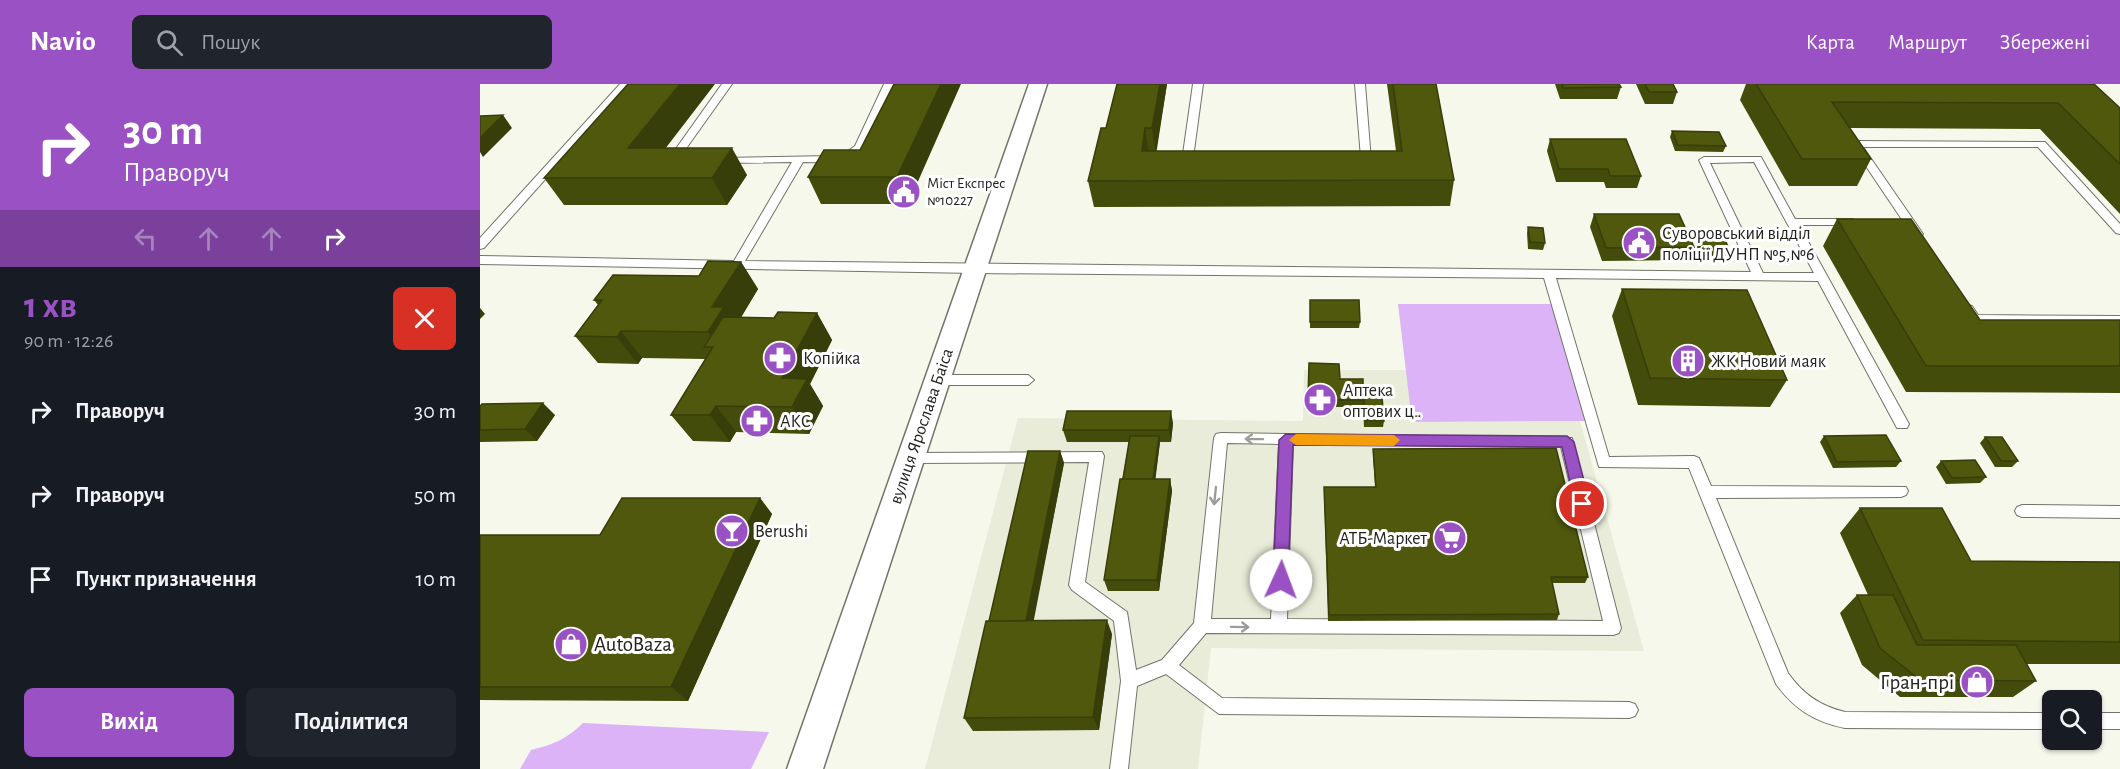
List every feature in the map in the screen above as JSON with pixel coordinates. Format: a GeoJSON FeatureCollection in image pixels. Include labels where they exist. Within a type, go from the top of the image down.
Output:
{"type":"FeatureCollection","features":[{"type":"Feature","properties":{"kind":"street","name":"вулиця Ярослава Баіса"},"geometry":{"type":"LineString","coordinates":[[805,769],[1038,84]]}},
{"type":"Feature","properties":{"kind":"lane"},"geometry":{"type":"LineString","coordinates":[[480,245],[625,84]]}},
{"type":"Feature","properties":{"kind":"lane"},"geometry":{"type":"LineString","coordinates":[[727,84],[680,150],[680,157],[706,160],[799,160],[847,156],[859,148],[889,84]]}},
{"type":"Feature","properties":{"kind":"lane"},"geometry":{"type":"LineString","coordinates":[[1198,84],[1187,161],[1210,161]]}},
{"type":"Feature","properties":{"kind":"lane"},"geometry":{"type":"LineString","coordinates":[[1344,161],[1366,161],[1360,84]]}},
{"type":"Feature","properties":{"kind":"lane"},"geometry":{"type":"LineString","coordinates":[[1922,241],[1903,221],[1856,144],[2041,144],[2120,231]]}},
{"type":"Feature","properties":{"kind":"lane"},"geometry":{"type":"LineString","coordinates":[[1759,277],[1704,160],[1757,159],[1902,424]]}},
{"type":"Feature","properties":{"kind":"lane"},"geometry":{"type":"LineString","coordinates":[[738,264],[799,160]]}},
{"type":"Feature","properties":{"kind":"lane"},"geometry":{"type":"LineString","coordinates":[[1791,222],[1862,222]]}},
{"type":"Feature","properties":{"kind":"lane"},"geometry":{"type":"LineString","coordinates":[[480,260],[975,269],[1821,277]]}},
{"type":"Feature","properties":{"kind":"lane"},"geometry":{"type":"LineString","coordinates":[[1549,276],[1604,463],[1694,462],[1782,678],[1791,691],[1811,710],[1845,720],[2042,721]]}},
{"type":"Feature","properties":{"kind":"lane"},"geometry":{"type":"LineString","coordinates":[[1962,300],[1975,320],[2120,320]]}},
{"type":"Feature","properties":{"kind":"lane"},"geometry":{"type":"LineString","coordinates":[[937,380],[1028,380]]}},
{"type":"Feature","properties":{"kind":"lane"},"geometry":{"type":"LineString","coordinates":[[1129,681],[1168,666],[1202,626],[1221,438],[1567,442],[1613,628],[1202,626]]}},
{"type":"Feature","properties":{"kind":"lane"},"geometry":{"type":"LineString","coordinates":[[1279,627],[1286,440]]}},
{"type":"Feature","properties":{"kind":"lane"},"geometry":{"type":"LineString","coordinates":[[910,458],[1097,456],[1077,585],[1121,617],[1129,681],[1119,769]]}},
{"type":"Feature","properties":{"kind":"lane"},"geometry":{"type":"LineString","coordinates":[[1706,492],[1901,491]]}},
{"type":"Feature","properties":{"kind":"lane"},"geometry":{"type":"LineString","coordinates":[[2022,511],[2120,512]]}},
{"type":"Feature","properties":{"kind":"lane"},"geometry":{"type":"LineString","coordinates":[[1168,666],[1219,706],[1629,710]]}},
{"type":"Feature","properties":{"kind":"lane"},"geometry":{"type":"LineString","coordinates":[[2102,721],[2120,722]]}},
{"type":"Feature","properties":{"kind":"shaded area"},"geometry":{"type":"Polygon","coordinates":[[[1398,304],[1557,304],[1591,421],[1412,422],[1398,304]]]}},
{"type":"Feature","properties":{"kind":"shaded area"},"geometry":{"type":"Polygon","coordinates":[[[1304,370],[1406,370],[1413,422],[1580,421],[1644,651],[1211,648],[1198,769],[925,769],[1018,418],[1303,421],[1304,370]]]}},
{"type":"Feature","properties":{"kind":"shaded area"},"geometry":{"type":"Polygon","coordinates":[[[583,723],[769,732],[751,769],[520,769],[531,750],[559,741],[583,723]]]}},
{"type":"Feature","properties":{"kind":"building"},"geometry":{"type":"Polygon","coordinates":[[[628,84],[680,84],[628,148],[732,148],[712,178],[544,178],[628,84]]]}},
{"type":"Feature","properties":{"kind":"building"},"geometry":{"type":"Polygon","coordinates":[[[894,84],[941,84],[897,177],[808,177],[824,150],[860,150],[894,84]]]}},
{"type":"Feature","properties":{"kind":"building"},"geometry":{"type":"Polygon","coordinates":[[[1117,84],[1160,84],[1152,128],[1145,128],[1142,151],[1402,151],[1393,84],[1436,84],[1454,180],[1088,181],[1101,128],[1106,128],[1117,84]]]}},
{"type":"Feature","properties":{"kind":"building"},"geometry":{"type":"Polygon","coordinates":[[[1562,84],[1619,84],[1621,87],[1563,88],[1562,84]]]}},
{"type":"Feature","properties":{"kind":"building"},"geometry":{"type":"Polygon","coordinates":[[[1645,84],[1673,84],[1677,92],[1649,92],[1645,84]]]}},
{"type":"Feature","properties":{"kind":"building"},"geometry":{"type":"Polygon","coordinates":[[[1756,84],[2094,84],[2120,108],[2120,164],[2058,103],[1832,102],[1871,159],[1802,159],[1756,84]]]}},
{"type":"Feature","properties":{"kind":"building"},"geometry":{"type":"Polygon","coordinates":[[[503,115],[480,138],[480,116],[503,115]]]}},
{"type":"Feature","properties":{"kind":"building"},"geometry":{"type":"Polygon","coordinates":[[[1672,131],[1719,132],[1726,146],[1678,145],[1672,131]]]}},
{"type":"Feature","properties":{"kind":"building"},"geometry":{"type":"Polygon","coordinates":[[[1550,139],[1626,139],[1641,176],[1610,176],[1608,169],[1559,169],[1550,139]]]}},
{"type":"Feature","properties":{"kind":"building"},"geometry":{"type":"Polygon","coordinates":[[[1594,214],[1679,214],[1694,247],[1606,248],[1594,214]]]}},
{"type":"Feature","properties":{"kind":"building"},"geometry":{"type":"Polygon","coordinates":[[[1837,219],[1911,219],[1980,320],[2120,320],[2120,366],[1926,366],[1837,219]]]}},
{"type":"Feature","properties":{"kind":"building"},"geometry":{"type":"Polygon","coordinates":[[[1528,227],[1543,228],[1545,243],[1530,242],[1528,227]]]}},
{"type":"Feature","properties":{"kind":"building"},"geometry":{"type":"Polygon","coordinates":[[[1699,240],[1725,240],[1731,253],[1705,253],[1699,240]]]}},
{"type":"Feature","properties":{"kind":"building"},"geometry":{"type":"Polygon","coordinates":[[[708,261],[741,262],[712,307],[724,307],[708,332],[621,331],[617,337],[575,336],[602,300],[594,300],[613,275],[699,276],[708,261]]]}},
{"type":"Feature","properties":{"kind":"building"},"geometry":{"type":"Polygon","coordinates":[[[1622,289],[1747,290],[1787,380],[1650,378],[1622,289]]]}},
{"type":"Feature","properties":{"kind":"building"},"geometry":{"type":"Polygon","coordinates":[[[1310,300],[1359,300],[1360,322],[1310,322],[1310,300]]]}},
{"type":"Feature","properties":{"kind":"building"},"geometry":{"type":"Polygon","coordinates":[[[778,312],[817,313],[782,378],[807,379],[792,407],[716,406],[710,415],[671,415],[713,347],[704,347],[723,317],[774,318],[778,312]]]}},
{"type":"Feature","properties":{"kind":"building"},"geometry":{"type":"Polygon","coordinates":[[[1309,363],[1339,364],[1340,379],[1363,379],[1363,397],[1382,397],[1384,421],[1365,420],[1364,400],[1308,400],[1309,363]]]}},
{"type":"Feature","properties":{"kind":"building"},"geometry":{"type":"Polygon","coordinates":[[[543,403],[525,429],[480,430],[480,406],[482,404],[543,403]]]}},
{"type":"Feature","properties":{"kind":"building"},"geometry":{"type":"Polygon","coordinates":[[[1067,411],[1171,411],[1169,430],[1063,430],[1067,411]]]}},
{"type":"Feature","properties":{"kind":"building"},"geometry":{"type":"Polygon","coordinates":[[[1886,435],[1901,461],[1837,462],[1824,436],[1886,435]]]}},
{"type":"Feature","properties":{"kind":"building"},"geometry":{"type":"Polygon","coordinates":[[[1130,436],[1159,436],[1153,479],[1123,479],[1130,436]]]}},
{"type":"Feature","properties":{"kind":"building"},"geometry":{"type":"Polygon","coordinates":[[[1985,437],[2002,437],[2018,461],[2001,461],[1985,437]]]}},
{"type":"Feature","properties":{"kind":"building","name":"АТБ-Маркет"},"geometry":{"type":"Polygon","coordinates":[[[1556,448],[1588,577],[1551,577],[1559,614],[1329,615],[1324,487],[1376,487],[1373,449],[1556,448]]]}},
{"type":"Feature","properties":{"kind":"building"},"geometry":{"type":"Polygon","coordinates":[[[1028,451],[1060,451],[1026,621],[989,621],[1028,451]]]}},
{"type":"Feature","properties":{"kind":"building"},"geometry":{"type":"Polygon","coordinates":[[[1975,460],[1986,477],[1952,478],[1941,461],[1975,460]]]}},
{"type":"Feature","properties":{"kind":"building"},"geometry":{"type":"Polygon","coordinates":[[[1120,479],[1170,479],[1157,580],[1104,580],[1120,479]]]}},
{"type":"Feature","properties":{"kind":"building"},"geometry":{"type":"Polygon","coordinates":[[[622,498],[760,498],[671,687],[480,687],[480,535],[600,535],[622,498]]]}},
{"type":"Feature","properties":{"kind":"building"},"geometry":{"type":"Polygon","coordinates":[[[1860,508],[1942,508],[1971,561],[2120,562],[2120,642],[1923,640],[1860,508]]]}},
{"type":"Feature","properties":{"kind":"building"},"geometry":{"type":"Polygon","coordinates":[[[1857,595],[1893,595],[1917,645],[2016,645],[2036,681],[1920,680],[1880,648],[1857,595]]]}},
{"type":"Feature","properties":{"kind":"building"},"geometry":{"type":"Polygon","coordinates":[[[1107,620],[1093,717],[964,718],[986,621],[1107,620]]]}},
{"type":"Feature","properties":{"kind":"slow traffic"},"geometry":{"type":"LineString","coordinates":[[1296,440],[1394,440]]}},
{"type":"Feature","properties":{"kind":"place","name":"Міст Експрес №10227"},"geometry":{"type":"Point","coordinates":[904,192]}},
{"type":"Feature","properties":{"kind":"place","name":"Суворовський відділ поліції ДУНП №5,№6"},"geometry":{"type":"Point","coordinates":[1639,243]}},
{"type":"Feature","properties":{"kind":"place","name":"Копійка"},"geometry":{"type":"Point","coordinates":[780,358]}},
{"type":"Feature","properties":{"kind":"place","name":"ЖК Новий маяк"},"geometry":{"type":"Point","coordinates":[1688,361]}},
{"type":"Feature","properties":{"kind":"place","name":"Аптека оптових ц‥"},"geometry":{"type":"Point","coordinates":[1320,400]}},
{"type":"Feature","properties":{"kind":"place","name":"АКС"},"geometry":{"type":"Point","coordinates":[757,421]}},
{"type":"Feature","properties":{"kind":"place","name":"Berushi"},"geometry":{"type":"Point","coordinates":[732,531]}},
{"type":"Feature","properties":{"kind":"place","name":"АТБ-Маркет"},"geometry":{"type":"Point","coordinates":[1450,538]}},
{"type":"Feature","properties":{"kind":"place","name":"AutoBaza"},"geometry":{"type":"Point","coordinates":[571,644]}},
{"type":"Feature","properties":{"kind":"place","name":"Гран-прi"},"geometry":{"type":"Point","coordinates":[1977,682]}},
{"type":"Feature","properties":{"kind":"route"},"geometry":{"type":"LineString","coordinates":[[1281,580],[1286,440],[1567,442],[1582,504]]}}]}
